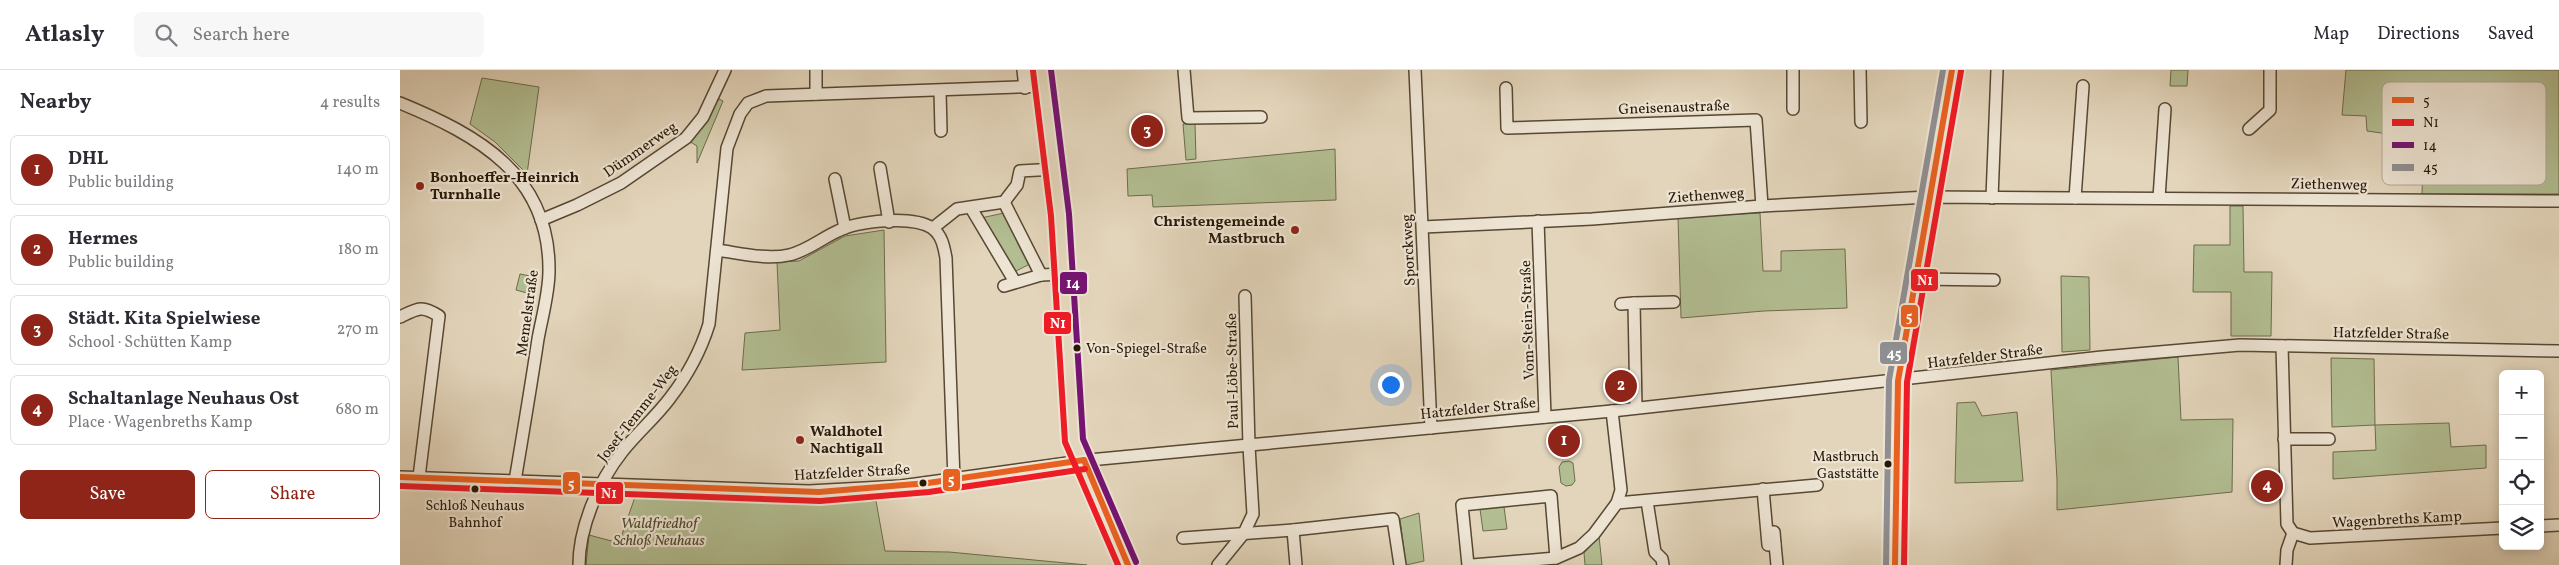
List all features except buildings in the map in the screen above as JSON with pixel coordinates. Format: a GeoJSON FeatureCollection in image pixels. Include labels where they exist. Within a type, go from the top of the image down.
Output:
{"type":"FeatureCollection","features":[{"type":"Feature","properties":{"kind":"main road"},"geometry":{"type":"LineString","coordinates":[[1042,70],[1056,169],[1074,441],[1084,460],[1128,565]]}},
{"type":"Feature","properties":{"kind":"street","name":"Dümmerweg"},"geometry":{"type":"LineString","coordinates":[[541,220],[621,183],[686,138],[702,117],[725,70]]}},
{"type":"Feature","properties":{"kind":"street"},"geometry":{"type":"LineString","coordinates":[[816,70],[816,94],[1045,86]]}},
{"type":"Feature","properties":{"kind":"street"},"geometry":{"type":"LineString","coordinates":[[1022,70],[1025,88]]}},
{"type":"Feature","properties":{"kind":"street"},"geometry":{"type":"LineString","coordinates":[[1184,70],[1188,118],[1261,116]]}},
{"type":"Feature","properties":{"kind":"street","name":"Sporckweg"},"geometry":{"type":"LineString","coordinates":[[1415,70],[1431,428]]}},
{"type":"Feature","properties":{"kind":"street"},"geometry":{"type":"LineString","coordinates":[[1793,70],[1794,110]]}},
{"type":"Feature","properties":{"kind":"street"},"geometry":{"type":"LineString","coordinates":[[1860,70],[1861,122]]}},
{"type":"Feature","properties":{"kind":"street"},"geometry":{"type":"LineString","coordinates":[[1895,565],[1898,381],[1928,197],[1952,70]]}},
{"type":"Feature","properties":{"kind":"street"},"geometry":{"type":"LineString","coordinates":[[1992,198],[1997,70]]}},
{"type":"Feature","properties":{"kind":"street"},"geometry":{"type":"LineString","coordinates":[[2248,129],[2270,110],[2270,70]]}},
{"type":"Feature","properties":{"kind":"street"},"geometry":{"type":"LineString","coordinates":[[2075,198],[2083,86]]}},
{"type":"Feature","properties":{"kind":"street","name":"Gneisenaustraße"},"geometry":{"type":"LineString","coordinates":[[1506,88],[1507,133],[1756,120],[1762,206]]}},
{"type":"Feature","properties":{"kind":"street"},"geometry":{"type":"LineString","coordinates":[[940,91],[941,131]]}},
{"type":"Feature","properties":{"kind":"street","name":"Josef-Temme-Weg"},"geometry":{"type":"LineString","coordinates":[[580,565],[583,535],[602,485],[621,453],[670,399],[693,362],[709,324],[727,148],[740,114],[748,103],[766,96],[816,94]]}},
{"type":"Feature","properties":{"kind":"street","name":"Memelstraße"},"geometry":{"type":"LineString","coordinates":[[400,103],[441,120],[496,153],[520,179],[535,202],[541,220],[548,248],[550,272],[515,480]]}},
{"type":"Feature","properties":{"kind":"street"},"geometry":{"type":"LineString","coordinates":[[2159,198],[2165,108]]}},
{"type":"Feature","properties":{"kind":"street"},"geometry":{"type":"LineString","coordinates":[[880,168],[889,222]]}},
{"type":"Feature","properties":{"kind":"street"},"geometry":{"type":"LineString","coordinates":[[933,228],[957,209],[1004,202],[1017,186],[1020,171],[1056,169]]}},
{"type":"Feature","properties":{"kind":"street"},"geometry":{"type":"LineString","coordinates":[[835,179],[845,228]]}},
{"type":"Feature","properties":{"kind":"street","name":"Ziethenweg"},"geometry":{"type":"LineString","coordinates":[[1423,227],[1928,197],[2559,201]]}},
{"type":"Feature","properties":{"kind":"street"},"geometry":{"type":"LineString","coordinates":[[1004,202],[1041,275]]}},
{"type":"Feature","properties":{"kind":"street"},"geometry":{"type":"LineString","coordinates":[[971,208],[1010,284],[1041,275],[1063,274]]}},
{"type":"Feature","properties":{"kind":"street","name":"Vom-Stein-Straße"},"geometry":{"type":"LineString","coordinates":[[1538,221],[1545,417]]}},
{"type":"Feature","properties":{"kind":"street"},"geometry":{"type":"LineString","coordinates":[[716,250],[789,255],[845,228],[889,222],[919,222],[933,228],[943,241],[946,258],[954,480]]}},
{"type":"Feature","properties":{"kind":"street"},"geometry":{"type":"LineString","coordinates":[[1916,279],[1994,280]]}},
{"type":"Feature","properties":{"kind":"street","name":"Paul-Löbe-Straße"},"geometry":{"type":"LineString","coordinates":[[1218,565],[1244,533],[1253,514],[1249,446],[1245,296]]}},
{"type":"Feature","properties":{"kind":"street"},"geometry":{"type":"LineString","coordinates":[[1621,304],[1674,302]]}},
{"type":"Feature","properties":{"kind":"street"},"geometry":{"type":"LineString","coordinates":[[1634,303],[1636,408]]}},
{"type":"Feature","properties":{"kind":"street"},"geometry":{"type":"LineString","coordinates":[[400,317],[417,309],[427,308],[439,316],[419,478]]}},
{"type":"Feature","properties":{"kind":"street","name":"Hatzfelder Straße"},"geometry":{"type":"LineString","coordinates":[[400,477],[819,492],[954,480],[1084,460],[1612,411],[2138,354],[2240,345],[2559,351]]}},
{"type":"Feature","properties":{"kind":"street"},"geometry":{"type":"LineString","coordinates":[[2282,346],[2288,524],[2292,533],[2287,550],[2286,565]]}},
{"type":"Feature","properties":{"kind":"street"},"geometry":{"type":"LineString","coordinates":[[1472,565],[1556,558],[1579,548],[1594,534],[1617,504],[1621,490],[1612,411]]}},
{"type":"Feature","properties":{"kind":"street"},"geometry":{"type":"LineString","coordinates":[[2284,439],[2329,439]]}},
{"type":"Feature","properties":{"kind":"street"},"geometry":{"type":"LineString","coordinates":[[1617,504],[1817,485]]}},
{"type":"Feature","properties":{"kind":"street"},"geometry":{"type":"LineString","coordinates":[[1763,489],[1767,532],[1774,532],[1777,565]]}},
{"type":"Feature","properties":{"kind":"street"},"geometry":{"type":"LineString","coordinates":[[1468,565],[1462,505],[1550,496],[1556,558]]}},
{"type":"Feature","properties":{"kind":"street"},"geometry":{"type":"LineString","coordinates":[[1647,501],[1655,552],[1662,558],[1663,565]]}},
{"type":"Feature","properties":{"kind":"street"},"geometry":{"type":"LineString","coordinates":[[1183,538],[1293,530],[1393,519],[1400,565]]}},
{"type":"Feature","properties":{"kind":"street"},"geometry":{"type":"LineString","coordinates":[[2544,526],[2559,525]]}},
{"type":"Feature","properties":{"kind":"street","name":"Wagenbreths Kamp"},"geometry":{"type":"LineString","coordinates":[[2292,533],[2310,538],[2499,528]]}},
{"type":"Feature","properties":{"kind":"street"},"geometry":{"type":"LineString","coordinates":[[1293,530],[1298,564]]}},
{"type":"Feature","properties":{"kind":"green space"},"geometry":{"type":"Polygon","coordinates":[[[2171,70],[2188,70],[2187,86],[2170,86],[2171,70]]]}},
{"type":"Feature","properties":{"kind":"green space"},"geometry":{"type":"Polygon","coordinates":[[[2346,70],[2559,70],[2559,194],[2422,194],[2422,185],[2546,185],[2546,82],[2382,82],[2382,133],[2367,131],[2366,116],[2342,115],[2346,70]]]}},
{"type":"Feature","properties":{"kind":"green space"},"geometry":{"type":"Polygon","coordinates":[[[482,78],[539,87],[527,174],[495,142],[470,124],[482,78]]]}},
{"type":"Feature","properties":{"kind":"green space"},"geometry":{"type":"Polygon","coordinates":[[[719,99],[723,101],[697,163],[697,146],[689,141],[719,99]]]}},
{"type":"Feature","properties":{"kind":"green space"},"geometry":{"type":"Polygon","coordinates":[[[1195,123],[1196,159],[1186,160],[1183,124],[1195,123]]]}},
{"type":"Feature","properties":{"kind":"green space"},"geometry":{"type":"Polygon","coordinates":[[[1335,149],[1336,200],[1153,207],[1152,195],[1128,196],[1127,169],[1335,149]]]}},
{"type":"Feature","properties":{"kind":"green space"},"geometry":{"type":"Polygon","coordinates":[[[2230,206],[2243,206],[2244,272],[2272,272],[2271,336],[2231,336],[2231,292],[2193,292],[2194,245],[2230,245],[2230,206]]]}},
{"type":"Feature","properties":{"kind":"green space"},"geometry":{"type":"Polygon","coordinates":[[[1004,213],[1030,264],[1012,273],[981,218],[1004,213]]]}},
{"type":"Feature","properties":{"kind":"green space"},"geometry":{"type":"Polygon","coordinates":[[[1760,213],[1763,271],[1781,271],[1781,251],[1845,249],[1847,308],[1764,311],[1681,318],[1678,217],[1760,213]]]}},
{"type":"Feature","properties":{"kind":"green space"},"geometry":{"type":"Polygon","coordinates":[[[884,230],[886,362],[742,370],[745,333],[780,330],[777,262],[799,261],[845,236],[884,230]]]}},
{"type":"Feature","properties":{"kind":"green space"},"geometry":{"type":"Polygon","coordinates":[[[520,274],[535,277],[531,294],[516,290],[520,274]]]}},
{"type":"Feature","properties":{"kind":"green space"},"geometry":{"type":"Polygon","coordinates":[[[2061,276],[2089,277],[2090,350],[2062,352],[2061,276]]]}},
{"type":"Feature","properties":{"kind":"green space"},"geometry":{"type":"Polygon","coordinates":[[[2178,357],[2181,420],[2233,419],[2232,492],[2057,510],[2051,370],[2178,357]]]}},
{"type":"Feature","properties":{"kind":"green space"},"geometry":{"type":"Polygon","coordinates":[[[2331,358],[2374,359],[2375,425],[2332,427],[2331,358]]]}},
{"type":"Feature","properties":{"kind":"green space"},"geometry":{"type":"Polygon","coordinates":[[[1975,402],[1982,416],[2017,412],[2023,481],[1955,483],[1957,403],[1975,402]]]}},
{"type":"Feature","properties":{"kind":"green space"},"geometry":{"type":"Polygon","coordinates":[[[2449,423],[2451,447],[2486,445],[2486,468],[2333,479],[2333,452],[2376,450],[2375,425],[2449,423]]]}},
{"type":"Feature","properties":{"kind":"green space"},"geometry":{"type":"Polygon","coordinates":[[[1569,461],[1573,463],[1575,481],[1572,485],[1566,486],[1561,483],[1559,467],[1562,462],[1569,461]]]}},
{"type":"Feature","properties":{"kind":"green space","name":"Waldfriedhof Schloß Neuhaus"},"geometry":{"type":"Polygon","coordinates":[[[635,497],[818,503],[876,501],[885,551],[949,552],[1087,565],[586,565],[589,535],[619,543],[635,497]]]}},
{"type":"Feature","properties":{"kind":"green space"},"geometry":{"type":"Polygon","coordinates":[[[1504,507],[1507,529],[1483,531],[1480,509],[1504,507]]]}},
{"type":"Feature","properties":{"kind":"green space"},"geometry":{"type":"Polygon","coordinates":[[[1419,513],[1424,561],[1406,565],[1400,519],[1419,513]]]}},
{"type":"Feature","properties":{"kind":"green space"},"geometry":{"type":"Polygon","coordinates":[[[1599,536],[1602,565],[1585,565],[1584,553],[1599,536]]]}},
{"type":"Feature","properties":{"kind":"transit line","name":"14"},"geometry":{"type":"LineString","coordinates":[[1051,70],[1069,214],[1083,439],[1136,562]]}},
{"type":"Feature","properties":{"kind":"transit line","name":"45"},"geometry":{"type":"LineString","coordinates":[[1886,565],[1889,380],[1943,70]]}},
{"type":"Feature","properties":{"kind":"transit line","name":"5"},"geometry":{"type":"LineString","coordinates":[[1895,565],[1898,381],[1952,70]]}},
{"type":"Feature","properties":{"kind":"transit line","name":"N1"},"geometry":{"type":"LineString","coordinates":[[1033,71],[1051,216],[1065,442],[1118,565]]}},
{"type":"Feature","properties":{"kind":"transit line","name":"N1"},"geometry":{"type":"LineString","coordinates":[[1904,565],[1907,382],[1961,71]]}},
{"type":"Feature","properties":{"kind":"transit line","name":"5"},"geometry":{"type":"LineString","coordinates":[[1084,460],[1128,565]]}},
{"type":"Feature","properties":{"kind":"transit line","name":"5"},"geometry":{"type":"LineString","coordinates":[[400,477],[819,492],[928,483],[1084,460]]}},
{"type":"Feature","properties":{"kind":"transit line","name":"N1"},"geometry":{"type":"LineString","coordinates":[[400,486],[820,501],[929,492],[1085,469]]}},
{"type":"Feature","properties":{"kind":"place","name":"Städt. Kita Spielwiese"},"geometry":{"type":"Point","coordinates":[1147,131]}},
{"type":"Feature","properties":{"kind":"place","name":"Bonhoeffer-Heinrich Turnhalle"},"geometry":{"type":"Point","coordinates":[420,186]}},
{"type":"Feature","properties":{"kind":"place","name":"Christengemeinde Mastbruch"},"geometry":{"type":"Point","coordinates":[1295,230]}},
{"type":"Feature","properties":{"kind":"place","name":"Von-Spiegel-Straße"},"geometry":{"type":"Point","coordinates":[1077,348]}},
{"type":"Feature","properties":{"kind":"place","name":"Hermes"},"geometry":{"type":"Point","coordinates":[1621,386]}},
{"type":"Feature","properties":{"kind":"place","name":"Waldhotel Nachtigall"},"geometry":{"type":"Point","coordinates":[800,440]}},
{"type":"Feature","properties":{"kind":"place","name":"DHL"},"geometry":{"type":"Point","coordinates":[1564,441]}},
{"type":"Feature","properties":{"kind":"place","name":"Mastbruch Gaststätte"},"geometry":{"type":"Point","coordinates":[1888,464]}},
{"type":"Feature","properties":{"kind":"place","name":"Schaltanlage Neuhaus Ost"},"geometry":{"type":"Point","coordinates":[2267,486]}},
{"type":"Feature","properties":{"kind":"place","name":"Schloß Neuhaus Bahnhof"},"geometry":{"type":"Point","coordinates":[475,489]}}]}
